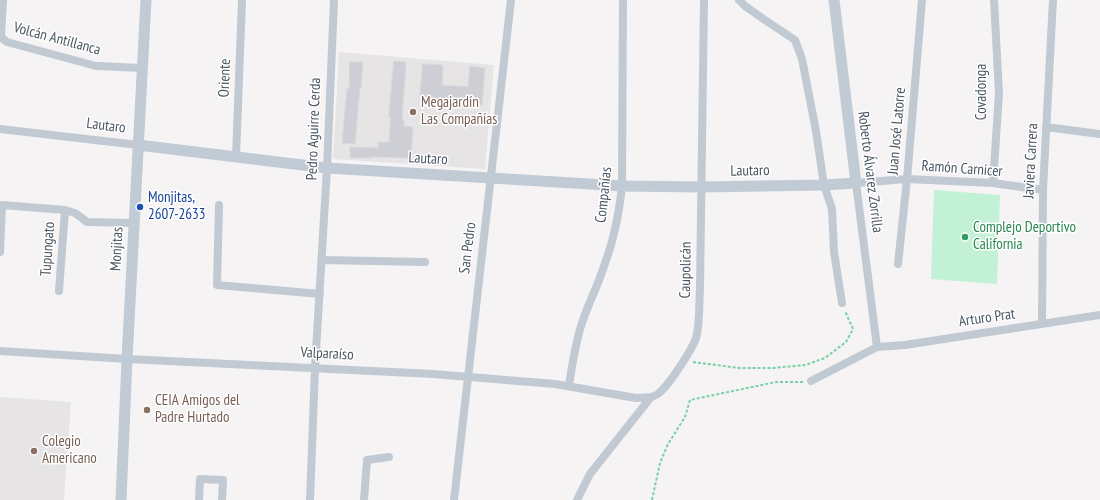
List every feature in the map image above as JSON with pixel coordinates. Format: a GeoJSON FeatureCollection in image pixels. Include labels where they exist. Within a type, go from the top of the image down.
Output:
{"type":"FeatureCollection","features":[{"type":"Feature","properties":{"kind":"street","name":"Volcán Antillanca"},"geometry":{"type":"LineString","coordinates":[[4,0],[2,35],[3,39],[7,42],[96,66],[142,68]]}},
{"type":"Feature","properties":{"kind":"street","name":"Monjitas"},"geometry":{"type":"LineString","coordinates":[[121,500],[146,0]]}},
{"type":"Feature","properties":{"kind":"street","name":"Oriente"},"geometry":{"type":"LineString","coordinates":[[236,156],[242,0]]}},
{"type":"Feature","properties":{"kind":"street","name":"Pedro Aguirre Cerda"},"geometry":{"type":"LineString","coordinates":[[310,500],[315,368],[327,168],[334,0]]}},
{"type":"Feature","properties":{"kind":"street","name":"San Pedro"},"geometry":{"type":"LineString","coordinates":[[454,500],[511,0]]}},
{"type":"Feature","properties":{"kind":"street","name":"Compañías"},"geometry":{"type":"LineString","coordinates":[[569,386],[576,343],[581,324],[611,248],[618,215],[622,186],[623,0]]}},
{"type":"Feature","properties":{"kind":"street","name":"Caupolicán"},"geometry":{"type":"LineString","coordinates":[[577,500],[590,474],[651,397],[662,390],[683,361],[696,337],[699,316],[704,0]]}},
{"type":"Feature","properties":{"kind":"street"},"geometry":{"type":"LineString","coordinates":[[739,0],[764,20],[795,40],[802,59],[816,130],[824,185],[832,209],[834,252],[842,303]]}},
{"type":"Feature","properties":{"kind":"street","name":"Roberto Álvarez Zorrilla"},"geometry":{"type":"LineString","coordinates":[[834,0],[877,347]]}},
{"type":"Feature","properties":{"kind":"street","name":"Juan José Latorre"},"geometry":{"type":"LineString","coordinates":[[898,264],[907,179],[922,0]]}},
{"type":"Feature","properties":{"kind":"street","name":"Covadonga"},"geometry":{"type":"LineString","coordinates":[[993,183],[998,93],[994,0]]}},
{"type":"Feature","properties":{"kind":"street","name":"Javiera Carrera"},"geometry":{"type":"LineString","coordinates":[[1042,324],[1043,190],[1053,0]]}},
{"type":"Feature","properties":{"kind":"street"},"geometry":{"type":"LineString","coordinates":[[1046,127],[1100,134]]}},
{"type":"Feature","properties":{"kind":"street","name":"Lautaro"},"geometry":{"type":"LineString","coordinates":[[0,129],[138,144],[327,168],[622,186],[701,187],[856,183]]}},
{"type":"Feature","properties":{"kind":"street","name":"Ramón Carnicer"},"geometry":{"type":"LineString","coordinates":[[856,183],[907,179],[993,183],[1043,190]]}},
{"type":"Feature","properties":{"kind":"street"},"geometry":{"type":"LineString","coordinates":[[219,205],[217,285],[320,294]]}},
{"type":"Feature","properties":{"kind":"street"},"geometry":{"type":"LineString","coordinates":[[0,252],[2,206],[65,210],[75,213],[87,222],[134,223]]}},
{"type":"Feature","properties":{"kind":"street","name":"Tupungato"},"geometry":{"type":"LineString","coordinates":[[59,291],[65,210]]}},
{"type":"Feature","properties":{"kind":"street"},"geometry":{"type":"LineString","coordinates":[[322,260],[425,262]]}},
{"type":"Feature","properties":{"kind":"street","name":"Arturo Prat"},"geometry":{"type":"LineString","coordinates":[[877,347],[904,345],[1100,315]]}},
{"type":"Feature","properties":{"kind":"street"},"geometry":{"type":"LineString","coordinates":[[811,381],[877,347]]}},
{"type":"Feature","properties":{"kind":"street","name":"Valparaíso"},"geometry":{"type":"LineString","coordinates":[[0,351],[127,359],[403,372],[536,382],[569,386],[636,398],[651,397]]}},
{"type":"Feature","properties":{"kind":"street"},"geometry":{"type":"LineString","coordinates":[[364,500],[367,460],[389,457]]}},
{"type":"Feature","properties":{"kind":"street"},"geometry":{"type":"LineString","coordinates":[[199,500],[200,479],[223,480],[222,500]]}},
{"type":"Feature","properties":{"kind":"path"},"geometry":{"type":"LineString","coordinates":[[683,361],[739,368],[773,368],[805,365],[825,358],[846,342],[853,329],[842,303]]}},
{"type":"Feature","properties":{"kind":"path"},"geometry":{"type":"LineString","coordinates":[[652,500],[660,462],[668,444],[685,417],[690,400],[776,382],[811,381]]}},
{"type":"Feature","properties":{"kind":"shaded area","name":"Megajardín Las Compañías"},"geometry":{"type":"Polygon","coordinates":[[[339,52],[494,65],[485,169],[333,159],[339,52]]]}},
{"type":"Feature","properties":{"kind":"shaded area","name":"Colegio Americano"},"geometry":{"type":"Polygon","coordinates":[[[0,397],[71,402],[64,500],[0,500],[0,397]]]}},
{"type":"Feature","properties":{"kind":"green space","name":"Complejo Deportivo California"},"geometry":{"type":"Polygon","coordinates":[[[934,190],[1000,195],[997,284],[931,279],[934,190]]]}},
{"type":"Feature","properties":{"kind":"building"},"geometry":{"type":"Polygon","coordinates":[[[394,61],[406,62],[402,120],[404,120],[404,126],[413,127],[411,158],[350,158],[350,147],[378,148],[378,142],[389,142],[391,117],[389,117],[394,61]]]}},
{"type":"Feature","properties":{"kind":"building"},"geometry":{"type":"Polygon","coordinates":[[[350,62],[363,62],[355,144],[342,143],[347,88],[349,89],[350,62]]]}},
{"type":"Feature","properties":{"kind":"building"},"geometry":{"type":"Polygon","coordinates":[[[423,64],[443,65],[442,85],[468,87],[470,66],[485,68],[482,105],[469,104],[469,108],[435,105],[436,98],[420,97],[423,64]]]}},
{"type":"Feature","properties":{"kind":"place","name":"Megajardín Las Compañías"},"geometry":{"type":"Point","coordinates":[413,112]}},
{"type":"Feature","properties":{"kind":"place","name":"Monjitas, 2607-2633"},"geometry":{"type":"Point","coordinates":[140,207]}},
{"type":"Feature","properties":{"kind":"place","name":"Complejo Deportivo California"},"geometry":{"type":"Point","coordinates":[965,237]}},
{"type":"Feature","properties":{"kind":"place","name":"CEIA Amigos del Padre Hurtado"},"geometry":{"type":"Point","coordinates":[147,410]}},
{"type":"Feature","properties":{"kind":"place","name":"Colegio Americano"},"geometry":{"type":"Point","coordinates":[34,451]}}]}
